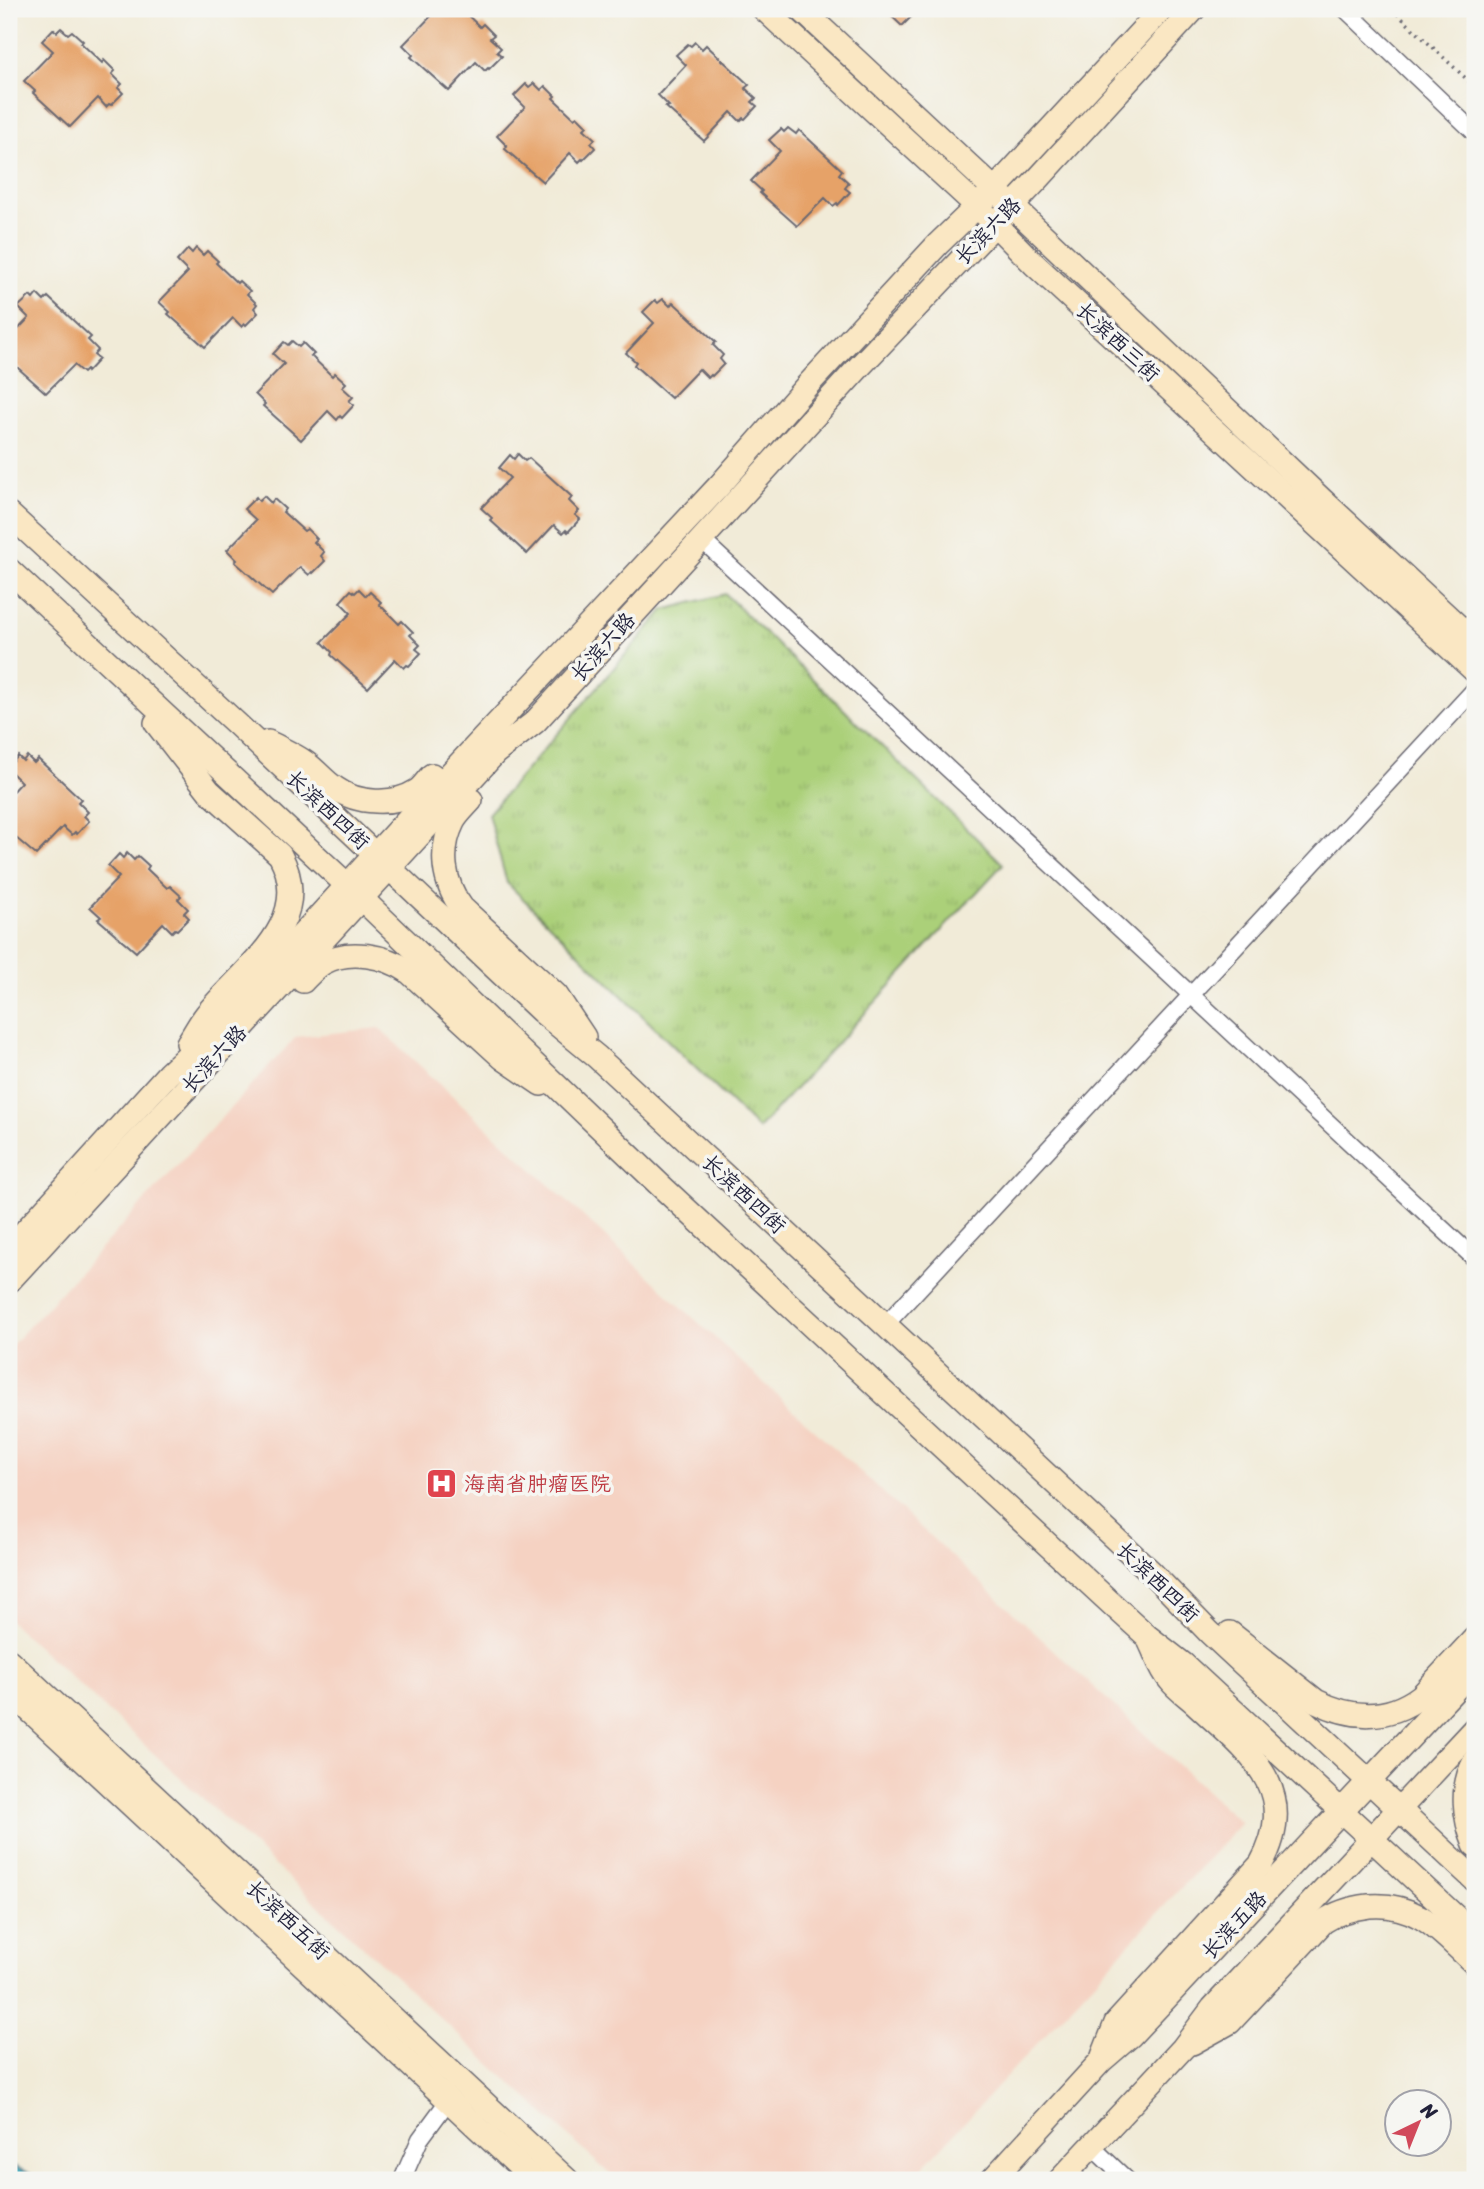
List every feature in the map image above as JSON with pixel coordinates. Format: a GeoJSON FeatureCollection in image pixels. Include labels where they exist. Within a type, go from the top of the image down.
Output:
{"type":"FeatureCollection","features":[{"type":"Feature","properties":{"kind":"main road","name":"长滨西三街"},"geometry":{"type":"LineString","coordinates":[[764,9],[978,207],[1053,282],[1157,379],[1201,416],[1475,671]]}},
{"type":"Feature","properties":{"kind":"main road","name":"长滨西三街"},"geometry":{"type":"LineString","coordinates":[[801,9],[1475,642]]}},
{"type":"Feature","properties":{"kind":"main road","name":"长滨六路"},"geometry":{"type":"LineString","coordinates":[[383,861],[516,703],[720,485],[804,389],[938,244],[978,207],[1162,9]]}},
{"type":"Feature","properties":{"kind":"main road","name":"长滨六路"},"geometry":{"type":"LineString","coordinates":[[9,1281],[177,1082],[218,1027],[336,900],[354,892],[495,753],[535,722],[927,294],[1194,9]]}},
{"type":"Feature","properties":{"kind":"main road","name":"长滨西四街"},"geometry":{"type":"LineString","coordinates":[[9,514],[541,1011],[597,1057],[1151,1572],[1210,1633],[1475,1880]]}},
{"type":"Feature","properties":{"kind":"main road","name":"长滨西四街"},"geometry":{"type":"LineString","coordinates":[[9,570],[507,1035],[583,1112],[1146,1636],[1183,1664],[1475,1935]]}},
{"type":"Feature","properties":{"kind":"main road"},"geometry":{"type":"LineString","coordinates":[[114,667],[209,791],[280,855],[290,884],[287,915],[279,931],[268,947],[205,1016],[177,1082]]}},
{"type":"Feature","properties":{"kind":"main road"},"geometry":{"type":"LineString","coordinates":[[239,726],[307,764],[332,787],[346,795],[359,799],[384,800],[415,792],[474,730],[516,703]]}},
{"type":"Feature","properties":{"kind":"main road"},"geometry":{"type":"LineString","coordinates":[[535,722],[506,763],[454,819],[445,850],[446,874],[453,896],[462,908],[556,995],[597,1057]]}},
{"type":"Feature","properties":{"kind":"main road"},"geometry":{"type":"LineString","coordinates":[[177,1082],[241,1047],[323,963],[359,956],[386,959],[408,971],[503,1058],[583,1112]]}},
{"type":"Feature","properties":{"kind":"main road","name":"长滨六路"},"geometry":{"type":"LineString","coordinates":[[9,1249],[177,1082]]}},
{"type":"Feature","properties":{"kind":"main road"},"geometry":{"type":"LineString","coordinates":[[1151,1572],[1316,1702],[1349,1714],[1378,1715],[1410,1704],[1421,1696],[1475,1638]]}},
{"type":"Feature","properties":{"kind":"main road"},"geometry":{"type":"LineString","coordinates":[[1101,2061],[1116,2023],[1253,1875],[1267,1854],[1274,1832],[1274,1800],[1265,1773],[1251,1756],[1169,1680],[1146,1636]]}},
{"type":"Feature","properties":{"kind":"main road","name":"长滨西五街"},"geometry":{"type":"LineString","coordinates":[[9,1661],[567,2180]]}},
{"type":"Feature","properties":{"kind":"main road","name":"长滨五路"},"geometry":{"type":"LineString","coordinates":[[992,2180],[1101,2061],[1130,2036],[1475,1668]]}},
{"type":"Feature","properties":{"kind":"main road","name":"长滨西五街"},"geometry":{"type":"LineString","coordinates":[[9,1691],[534,2180]]}},
{"type":"Feature","properties":{"kind":"main road","name":"长滨五路"},"geometry":{"type":"LineString","coordinates":[[1060,2180],[1183,2048],[1213,2008],[1475,1728]]}},
{"type":"Feature","properties":{"kind":"main road"},"geometry":{"type":"LineString","coordinates":[[1475,1761],[1469,1777],[1465,1803],[1469,1831],[1475,1845]]}},
{"type":"Feature","properties":{"kind":"main road"},"geometry":{"type":"LineString","coordinates":[[1183,2048],[1230,2022],[1323,1922],[1349,1909],[1385,1905],[1422,1916],[1475,1964]]}},
{"type":"Feature","properties":{"kind":"street"},"geometry":{"type":"LineString","coordinates":[[1345,9],[1475,133]]}},
{"type":"Feature","properties":{"kind":"street"},"geometry":{"type":"LineString","coordinates":[[701,539],[1475,1259]]}},
{"type":"Feature","properties":{"kind":"street"},"geometry":{"type":"LineString","coordinates":[[885,1325],[1475,690]]}},
{"type":"Feature","properties":{"kind":"street"},"geometry":{"type":"LineString","coordinates":[[402,2180],[420,2139],[448,2101]]}},
{"type":"Feature","properties":{"kind":"street"},"geometry":{"type":"LineString","coordinates":[[1091,2146],[1128,2180]]}},
{"type":"Feature","properties":{"kind":"path"},"geometry":{"type":"LineString","coordinates":[[1392,9],[1475,87]]}},
{"type":"Feature","properties":{"kind":"shaded area","name":"海南省肿瘤医院"},"geometry":{"type":"Polygon","coordinates":[[[379,1028],[1241,1823],[911,2180],[616,2180],[9,1620],[9,1348],[296,1037],[379,1028]]]}},
{"type":"Feature","properties":{"kind":"green space"},"geometry":{"type":"Polygon","coordinates":[[[725,594],[1003,864],[758,1129],[507,883],[488,814],[664,610],[725,594]]]}},
{"type":"Feature","properties":{"kind":"water"},"geometry":{"type":"Polygon","coordinates":[[[9,2164],[42,2180],[9,2180],[9,2164]]]}},
{"type":"Feature","properties":{"kind":"building"},"geometry":{"type":"Polygon","coordinates":[[[438,9],[461,9],[480,27],[483,24],[494,35],[490,38],[501,48],[497,52],[502,56],[489,69],[485,71],[476,62],[449,91],[411,57],[413,55],[403,45],[438,9]]]}},
{"type":"Feature","properties":{"kind":"building"},"geometry":{"type":"Polygon","coordinates":[[[884,9],[919,9],[902,26],[884,9]]]}},
{"type":"Feature","properties":{"kind":"building"},"geometry":{"type":"Polygon","coordinates":[[[61,28],[68,34],[72,31],[102,63],[104,60],[115,71],[112,74],[122,84],[118,88],[123,93],[106,107],[98,98],[70,127],[33,93],[35,91],[24,81],[53,51],[42,41],[53,29],[57,32],[61,28]]]}},
{"type":"Feature","properties":{"kind":"building"},"geometry":{"type":"Polygon","coordinates":[[[695,42],[702,49],[706,45],[749,85],[745,88],[756,98],[752,102],[757,106],[740,121],[731,112],[704,141],[666,107],[669,106],[658,95],[686,65],[676,55],[688,44],[691,46],[695,42]]]}},
{"type":"Feature","properties":{"kind":"building"},"geometry":{"type":"Polygon","coordinates":[[[534,83],[541,90],[545,86],[555,96],[553,98],[574,118],[577,116],[587,126],[584,129],[595,139],[591,143],[595,148],[583,160],[579,162],[570,153],[543,182],[505,149],[507,146],[497,136],[525,107],[514,96],[526,84],[529,87],[534,83]]]}},
{"type":"Feature","properties":{"kind":"building"},"geometry":{"type":"Polygon","coordinates":[[[788,128],[796,134],[799,130],[842,170],[839,174],[849,183],[845,188],[850,192],[838,205],[837,203],[833,206],[825,198],[797,226],[760,193],[762,191],[751,181],[780,151],[769,140],[781,129],[784,132],[788,128]]]}},
{"type":"Feature","properties":{"kind":"building"},"geometry":{"type":"Polygon","coordinates":[[[196,248],[203,255],[207,251],[237,283],[239,281],[250,291],[247,294],[257,304],[254,308],[258,313],[242,327],[233,318],[205,347],[168,314],[170,312],[159,302],[188,272],[177,261],[188,249],[192,253],[196,248]]]}},
{"type":"Feature","properties":{"kind":"building"},"geometry":{"type":"Polygon","coordinates":[[[37,294],[44,301],[48,297],[91,337],[88,340],[98,350],[94,355],[99,359],[83,373],[74,365],[46,393],[9,360],[9,339],[29,318],[18,307],[30,296],[33,299],[37,294]]]}},
{"type":"Feature","properties":{"kind":"building"},"geometry":{"type":"Polygon","coordinates":[[[663,299],[670,306],[673,302],[716,342],[713,345],[723,355],[720,359],[724,364],[708,378],[699,369],[671,398],[634,365],[636,362],[626,353],[654,323],[643,312],[655,300],[658,303],[663,299]]]}},
{"type":"Feature","properties":{"kind":"building"},"geometry":{"type":"Polygon","coordinates":[[[292,341],[299,347],[303,343],[314,354],[311,356],[332,376],[335,373],[346,383],[342,387],[353,397],[349,401],[354,405],[337,420],[328,411],[301,440],[263,406],[265,404],[255,394],[284,364],[273,354],[284,342],[288,345],[292,341]]]}},
{"type":"Feature","properties":{"kind":"building"},"geometry":{"type":"Polygon","coordinates":[[[518,454],[525,461],[529,458],[572,497],[569,501],[579,511],[575,515],[580,519],[568,532],[566,530],[563,533],[554,525],[527,554],[490,520],[492,518],[481,508],[510,478],[499,468],[510,455],[514,459],[518,454]]]}},
{"type":"Feature","properties":{"kind":"building"},"geometry":{"type":"Polygon","coordinates":[[[264,496],[271,503],[274,499],[285,509],[283,512],[317,539],[314,542],[324,552],[321,556],[325,561],[309,575],[300,567],[272,595],[235,562],[237,560],[227,550],[256,520],[244,509],[256,497],[259,501],[264,496]]]}},
{"type":"Feature","properties":{"kind":"building"},"geometry":{"type":"Polygon","coordinates":[[[359,589],[366,596],[370,592],[399,624],[402,621],[413,632],[410,635],[420,645],[416,649],[421,653],[404,668],[395,659],[368,688],[331,655],[332,652],[322,642],[351,613],[340,602],[351,590],[355,593],[359,589]]]}},
{"type":"Feature","properties":{"kind":"building"},"geometry":{"type":"Polygon","coordinates":[[[18,756],[23,761],[27,756],[34,763],[38,759],[81,799],[78,802],[88,812],[84,816],[89,821],[77,834],[75,832],[72,835],[63,827],[36,855],[9,832],[9,795],[21,782],[9,770],[9,766],[18,756]]]}},
{"type":"Feature","properties":{"kind":"building"},"geometry":{"type":"Polygon","coordinates":[[[127,853],[134,860],[138,856],[167,888],[170,886],[181,896],[178,899],[188,909],[184,913],[189,918],[172,932],[163,923],[136,952],[98,919],[101,917],[90,907],[119,877],[108,866],[119,854],[123,858],[127,853]]]}},
{"type":"Feature","properties":{"kind":"place","name":"海南省肿瘤医院"},"geometry":{"type":"Point","coordinates":[441,1484]}}]}
